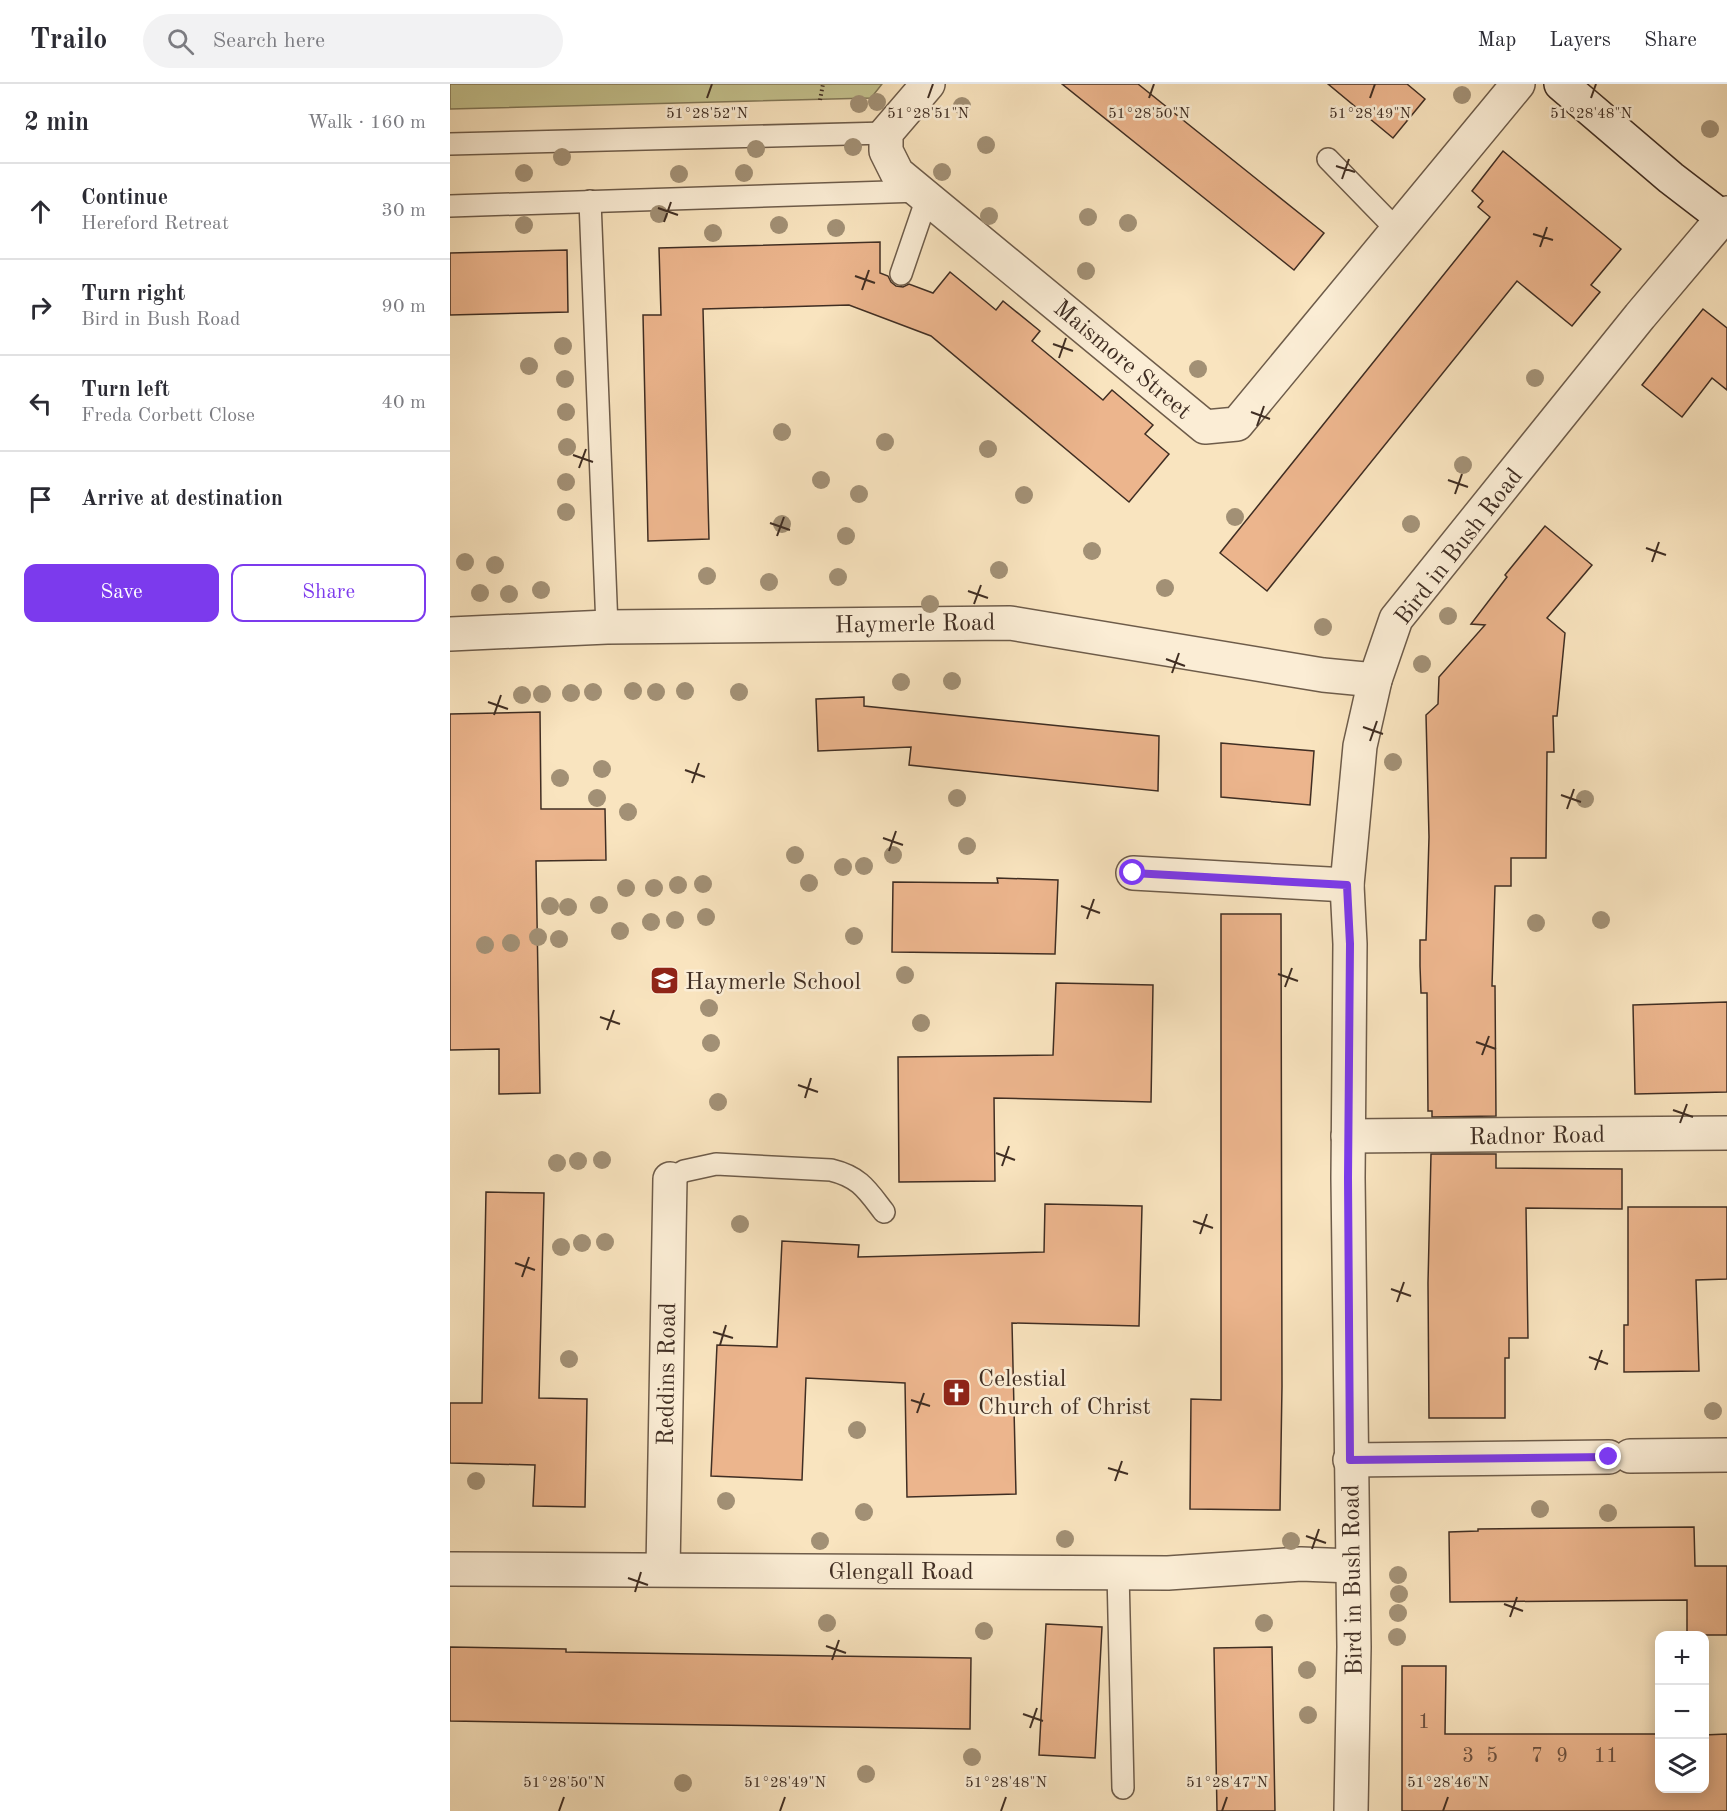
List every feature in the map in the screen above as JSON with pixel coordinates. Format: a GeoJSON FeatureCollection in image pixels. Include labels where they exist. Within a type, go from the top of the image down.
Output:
{"type":"FeatureCollection","features":[{"type":"Feature","properties":{"kind":"street"},"geometry":{"type":"LineString","coordinates":[[886,133],[927,84]]}},
{"type":"Feature","properties":{"kind":"street","name":"Maismore Street"},"geometry":{"type":"LineString","coordinates":[[886,133],[886,151],[897,173],[1205,428],[1237,424],[1518,84]]}},
{"type":"Feature","properties":{"kind":"street"},"geometry":{"type":"LineString","coordinates":[[1561,84],[1671,178],[1726,217]]}},
{"type":"Feature","properties":{"kind":"street","name":"Bird in Bush Road"},"geometry":{"type":"LineString","coordinates":[[1351,1811],[1354,1647],[1350,1460],[1348,1136],[1350,944],[1347,885],[1360,746],[1375,680],[1396,619],[1610,353],[1726,217]]}},
{"type":"Feature","properties":{"kind":"street","name":"Haymerle Road"},"geometry":{"type":"LineString","coordinates":[[450,634],[607,627],[1010,622],[1323,675],[1375,680]]}},
{"type":"Feature","properties":{"kind":"street"},"geometry":{"type":"LineString","coordinates":[[1133,873],[1347,885]]}},
{"type":"Feature","properties":{"kind":"street","name":"Radnor Road"},"geometry":{"type":"LineString","coordinates":[[1348,1136],[1727,1133]]}},
{"type":"Feature","properties":{"kind":"street","name":"Reddins Road"},"geometry":{"type":"LineString","coordinates":[[663,1569],[670,1179]]}},
{"type":"Feature","properties":{"kind":"street"},"geometry":{"type":"LineString","coordinates":[[1350,1460],[1727,1455]]}},
{"type":"Feature","properties":{"kind":"street","name":"Glengall Road"},"geometry":{"type":"LineString","coordinates":[[450,1569],[1168,1573],[1301,1564],[1352,1566]]}},
{"type":"Feature","properties":{"kind":"lane"},"geometry":{"type":"LineString","coordinates":[[450,144],[886,133]]}},
{"type":"Feature","properties":{"kind":"lane"},"geometry":{"type":"LineString","coordinates":[[1328,159],[1396,229]]}},
{"type":"Feature","properties":{"kind":"lane"},"geometry":{"type":"LineString","coordinates":[[450,206],[923,194],[901,274]]}},
{"type":"Feature","properties":{"kind":"lane"},"geometry":{"type":"LineString","coordinates":[[590,201],[607,627]]}},
{"type":"Feature","properties":{"kind":"lane"},"geometry":{"type":"LineString","coordinates":[[670,1179],[691,1169],[716,1164],[831,1170],[848,1174],[861,1182],[884,1212]]}},
{"type":"Feature","properties":{"kind":"lane"},"geometry":{"type":"LineString","coordinates":[[1118,1572],[1123,1788]]}},
{"type":"Feature","properties":{"kind":"shaded area"},"geometry":{"type":"Polygon","coordinates":[[[450,84],[882,84],[871,98],[450,109],[450,84]]]}},
{"type":"Feature","properties":{"kind":"building"},"geometry":{"type":"Polygon","coordinates":[[[1062,84],[1138,84],[1324,233],[1294,270],[1062,84]]]}},
{"type":"Feature","properties":{"kind":"building"},"geometry":{"type":"Polygon","coordinates":[[[1328,84],[1407,84],[1425,99],[1393,138],[1328,84]]]}},
{"type":"Feature","properties":{"kind":"building"},"geometry":{"type":"Polygon","coordinates":[[[1503,151],[1621,249],[1591,285],[1600,292],[1572,326],[1517,281],[1267,591],[1220,553],[1490,217],[1478,207],[1483,201],[1472,191],[1503,151]]]}},
{"type":"Feature","properties":{"kind":"building"},"geometry":{"type":"Polygon","coordinates":[[[880,242],[880,273],[888,276],[896,286],[903,287],[909,284],[933,293],[950,272],[996,310],[1003,301],[1040,331],[1032,341],[1103,400],[1112,390],[1153,425],[1145,434],[1169,454],[1129,502],[931,336],[849,305],[703,309],[709,539],[648,541],[643,315],[661,315],[659,248],[880,242]]]}},
{"type":"Feature","properties":{"kind":"building"},"geometry":{"type":"Polygon","coordinates":[[[567,250],[568,312],[450,315],[450,253],[567,250]]]}},
{"type":"Feature","properties":{"kind":"building"},"geometry":{"type":"Polygon","coordinates":[[[1703,309],[1727,328],[1727,390],[1712,378],[1682,417],[1642,385],[1703,309]]]}},
{"type":"Feature","properties":{"kind":"building"},"geometry":{"type":"Polygon","coordinates":[[[1545,526],[1592,565],[1547,618],[1565,633],[1557,716],[1553,716],[1554,752],[1547,752],[1546,858],[1511,858],[1511,886],[1495,886],[1492,986],[1495,986],[1496,1116],[1432,1117],[1432,1111],[1428,1111],[1427,993],[1421,993],[1420,966],[1420,940],[1426,940],[1429,837],[1426,715],[1438,704],[1439,677],[1485,625],[1471,624],[1507,577],[1505,575],[1545,526]]]}},
{"type":"Feature","properties":{"kind":"building"},"geometry":{"type":"Polygon","coordinates":[[[864,697],[864,706],[1159,736],[1158,791],[909,765],[911,747],[818,751],[816,699],[864,697]]]}},
{"type":"Feature","properties":{"kind":"building"},"geometry":{"type":"Polygon","coordinates":[[[540,712],[541,809],[605,809],[606,860],[536,861],[540,1093],[499,1094],[499,1049],[450,1050],[450,714],[540,712]]]}},
{"type":"Feature","properties":{"kind":"building"},"geometry":{"type":"Polygon","coordinates":[[[1221,743],[1314,751],[1310,805],[1221,797],[1221,743]]]}},
{"type":"Feature","properties":{"kind":"building"},"geometry":{"type":"Polygon","coordinates":[[[997,878],[1058,880],[1055,954],[892,952],[893,882],[998,883],[997,878]]]}},
{"type":"Feature","properties":{"kind":"building"},"geometry":{"type":"Polygon","coordinates":[[[1221,914],[1281,914],[1280,1510],[1190,1509],[1191,1399],[1221,1400],[1221,914]]]}},
{"type":"Feature","properties":{"kind":"building"},"geometry":{"type":"Polygon","coordinates":[[[1056,983],[1153,985],[1151,1102],[994,1098],[995,1181],[899,1182],[898,1057],[1053,1055],[1056,983]]]}},
{"type":"Feature","properties":{"kind":"building"},"geometry":{"type":"Polygon","coordinates":[[[1727,1002],[1727,1092],[1635,1094],[1633,1005],[1727,1002]]]}},
{"type":"Feature","properties":{"kind":"building"},"geometry":{"type":"Polygon","coordinates":[[[1431,1154],[1496,1154],[1496,1168],[1622,1169],[1622,1209],[1526,1208],[1528,1338],[1509,1338],[1509,1358],[1505,1358],[1505,1418],[1429,1418],[1428,1283],[1431,1154]]]}},
{"type":"Feature","properties":{"kind":"building"},"geometry":{"type":"Polygon","coordinates":[[[486,1192],[544,1193],[539,1398],[587,1399],[585,1507],[533,1506],[535,1465],[450,1463],[450,1403],[482,1403],[486,1192]]]}},
{"type":"Feature","properties":{"kind":"building"},"geometry":{"type":"Polygon","coordinates":[[[1045,1204],[1142,1206],[1139,1326],[1012,1323],[1016,1494],[907,1497],[905,1383],[806,1378],[802,1480],[711,1476],[717,1345],[777,1347],[782,1241],[859,1245],[858,1257],[1044,1252],[1045,1204]]]}},
{"type":"Feature","properties":{"kind":"building"},"geometry":{"type":"Polygon","coordinates":[[[1628,1207],[1727,1207],[1727,1279],[1696,1280],[1699,1371],[1624,1372],[1624,1325],[1628,1325],[1628,1207]]]}},
{"type":"Feature","properties":{"kind":"building"},"geometry":{"type":"Polygon","coordinates":[[[1694,1527],[1695,1566],[1727,1566],[1727,1635],[1709,1635],[1709,1631],[1687,1631],[1687,1600],[1450,1602],[1449,1532],[1478,1531],[1478,1529],[1694,1527]]]}},
{"type":"Feature","properties":{"kind":"building"},"geometry":{"type":"Polygon","coordinates":[[[1046,1624],[1102,1627],[1095,1758],[1039,1755],[1046,1624]]]}},
{"type":"Feature","properties":{"kind":"building"},"geometry":{"type":"Polygon","coordinates":[[[450,1647],[566,1649],[566,1652],[971,1658],[970,1729],[450,1721],[450,1647]]]}},
{"type":"Feature","properties":{"kind":"building"},"geometry":{"type":"Polygon","coordinates":[[[1272,1647],[1275,1811],[1217,1811],[1214,1648],[1272,1647]]]}},
{"type":"Feature","properties":{"kind":"building"},"geometry":{"type":"Polygon","coordinates":[[[1402,1666],[1446,1666],[1445,1734],[1655,1734],[1655,1793],[1709,1793],[1709,1735],[1727,1734],[1727,1811],[1402,1811],[1402,1666]]]}},
{"type":"Feature","properties":{"kind":"place","name":"Haymerle School"},"geometry":{"type":"Point","coordinates":[664,981]}},
{"type":"Feature","properties":{"kind":"place","name":"Celestial Church of Christ"},"geometry":{"type":"Point","coordinates":[957,1392]}},
{"type":"Feature","properties":{"kind":"route"},"geometry":{"type":"LineString","coordinates":[[1133,873],[1347,885],[1350,944],[1348,1178],[1350,1460],[1609,1457]]}}]}
